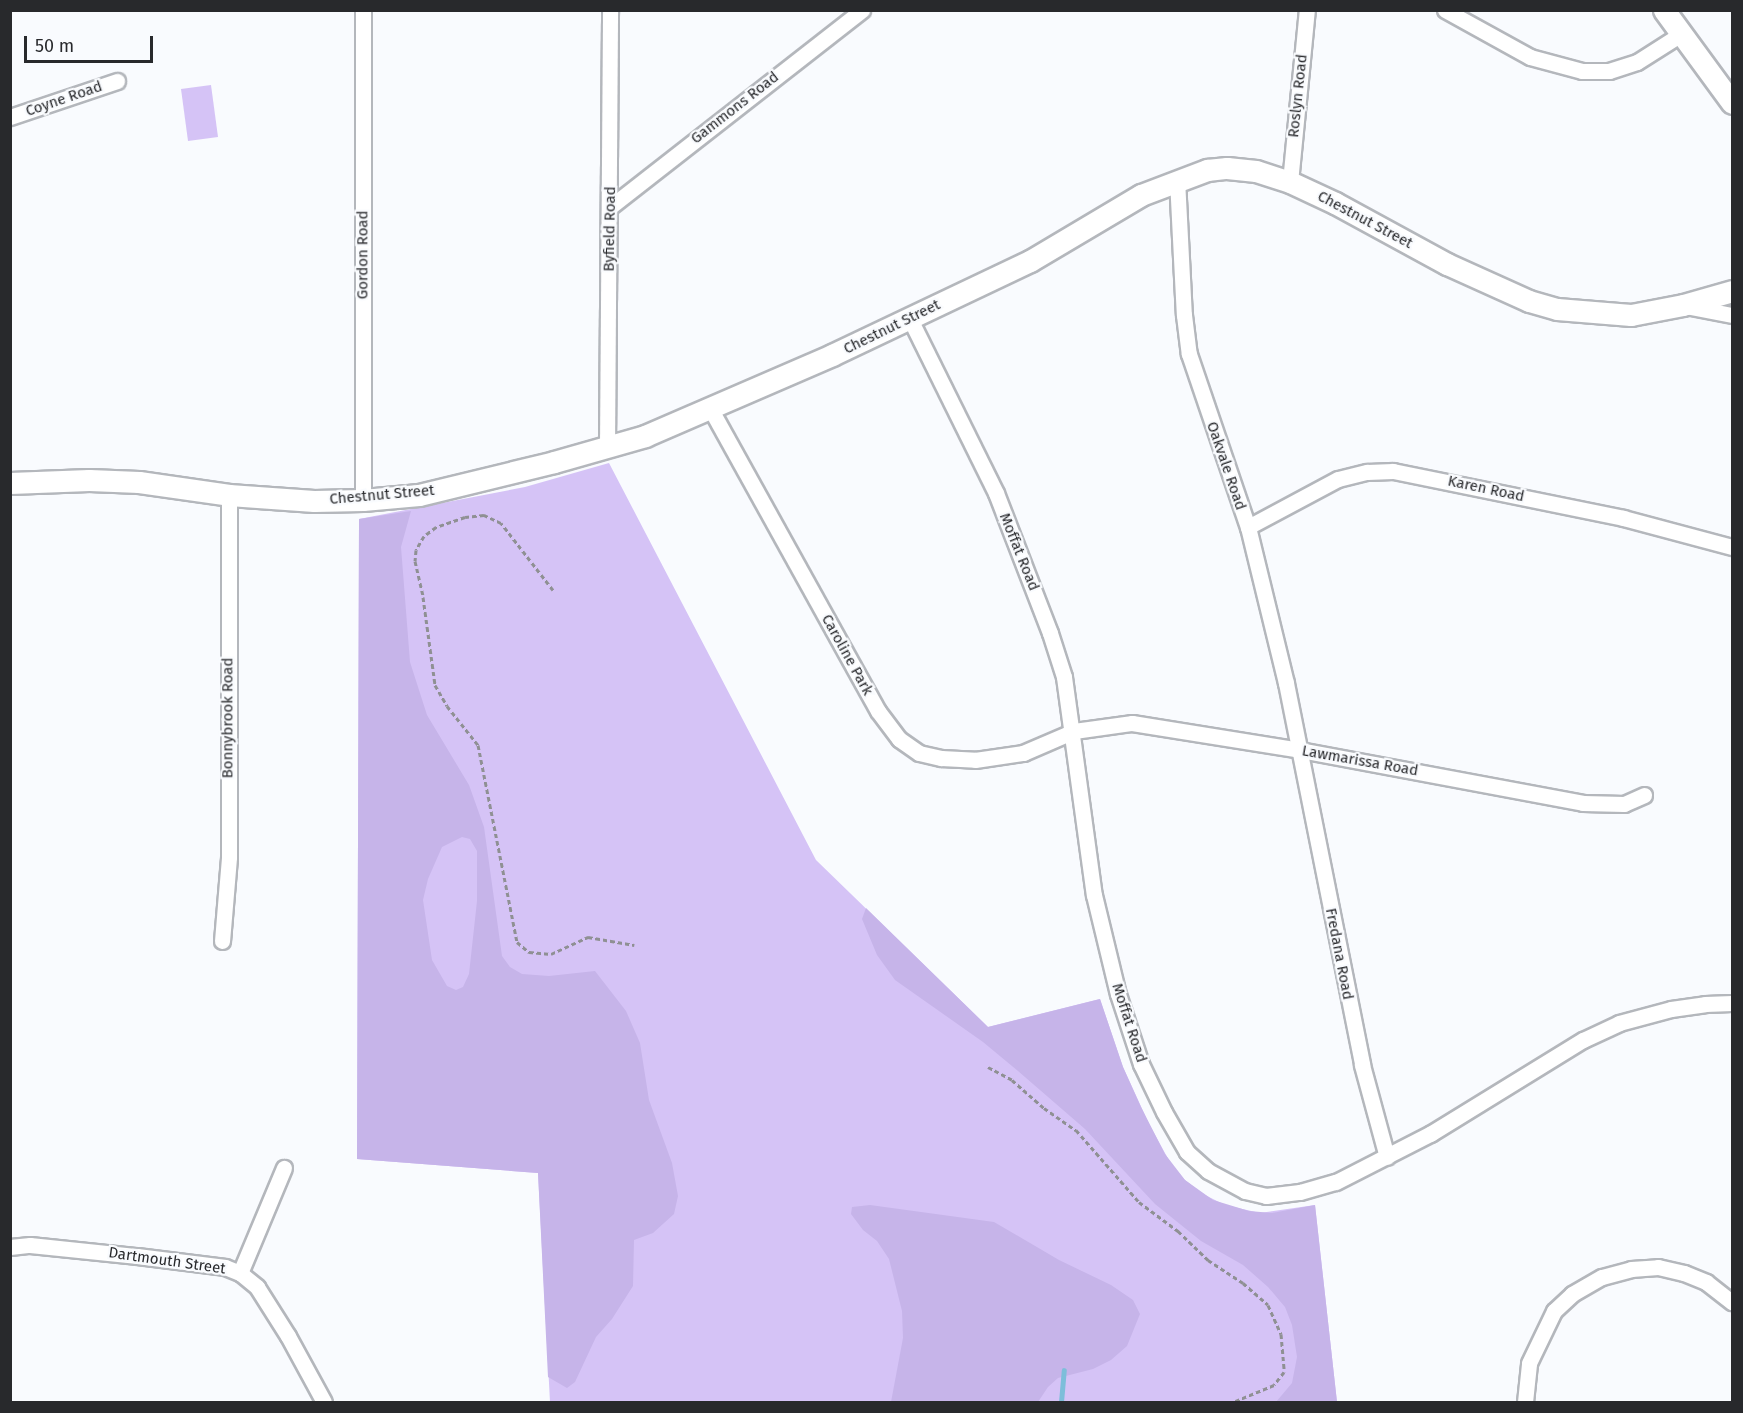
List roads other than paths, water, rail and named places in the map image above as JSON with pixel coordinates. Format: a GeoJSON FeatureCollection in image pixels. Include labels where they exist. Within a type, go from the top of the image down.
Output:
{"type":"FeatureCollection","features":[{"type":"Feature","properties":{"kind":"main road"},"geometry":{"type":"LineString","coordinates":[[1664,10],[1732,103]]}},
{"type":"Feature","properties":{"kind":"main road","name":"Chestnut Street"},"geometry":{"type":"LineString","coordinates":[[10,483],[89,480],[139,483],[229,495],[314,501],[363,500],[419,495],[607,448],[645,436],[832,355],[1030,261],[1141,195],[1177,179],[1207,170],[1227,168],[1256,171],[1290,182],[1335,202],[1447,264],[1529,301],[1557,309],[1611,315],[1647,312],[1683,305],[1732,291]]}},
{"type":"Feature","properties":{"kind":"street","name":"Gordon Road"},"geometry":{"type":"LineString","coordinates":[[363,10],[363,500]]}},
{"type":"Feature","properties":{"kind":"street","name":"Byfield Road"},"geometry":{"type":"LineString","coordinates":[[607,448],[610,10]]}},
{"type":"Feature","properties":{"kind":"street","name":"Gammons Road"},"geometry":{"type":"LineString","coordinates":[[610,207],[862,10]]}},
{"type":"Feature","properties":{"kind":"street","name":"Roslyn Road"},"geometry":{"type":"LineString","coordinates":[[1290,182],[1307,10]]}},
{"type":"Feature","properties":{"kind":"street"},"geometry":{"type":"LineString","coordinates":[[1445,10],[1530,57],[1582,71],[1609,71],[1637,62],[1681,34]]}},
{"type":"Feature","properties":{"kind":"street","name":"Coyne Road"},"geometry":{"type":"LineString","coordinates":[[10,117],[117,81]]}},
{"type":"Feature","properties":{"kind":"street","name":"Oakvale Road"},"geometry":{"type":"LineString","coordinates":[[1177,179],[1184,315],[1189,354],[1248,527],[1300,750]]}},
{"type":"Feature","properties":{"kind":"street"},"geometry":{"type":"LineString","coordinates":[[1683,305],[1732,315]]}},
{"type":"Feature","properties":{"kind":"street","name":"Moffat Road"},"geometry":{"type":"LineString","coordinates":[[909,317],[957,411],[1026,565],[1064,677],[1074,731],[1078,793],[1094,896],[1118,994],[1142,1064],[1164,1113],[1187,1152],[1208,1171],[1227,1183],[1266,1196],[1300,1192],[1336,1182],[1430,1134],[1583,1040],[1619,1023],[1671,1009],[1732,1003]]}},
{"type":"Feature","properties":{"kind":"street","name":"Caroline Park"},"geometry":{"type":"LineString","coordinates":[[710,408],[878,711],[900,739],[919,753],[941,758],[975,760],[1023,753],[1074,731]]}},
{"type":"Feature","properties":{"kind":"street","name":"Karen Road"},"geometry":{"type":"LineString","coordinates":[[1248,527],[1338,479],[1367,472],[1392,471],[1468,484],[1623,518],[1732,547]]}},
{"type":"Feature","properties":{"kind":"street","name":"Bonnybrook Road"},"geometry":{"type":"LineString","coordinates":[[222,941],[229,857],[229,495]]}},
{"type":"Feature","properties":{"kind":"street","name":"Lawmarissa Road"},"geometry":{"type":"LineString","coordinates":[[1074,731],[1132,723],[1300,750],[1583,803],[1624,804],[1644,795]]}},
{"type":"Feature","properties":{"kind":"street","name":"Fredana Road"},"geometry":{"type":"LineString","coordinates":[[1300,750],[1362,1065],[1387,1157]]}},
{"type":"Feature","properties":{"kind":"street"},"geometry":{"type":"LineString","coordinates":[[240,1274],[284,1168]]}},
{"type":"Feature","properties":{"kind":"street","name":"Dartmouth Street"},"geometry":{"type":"LineString","coordinates":[[10,1247],[30,1245],[136,1256],[225,1267],[240,1274],[257,1287],[288,1336],[324,1402]]}},
{"type":"Feature","properties":{"kind":"street"},"geometry":{"type":"LineString","coordinates":[[1525,1402],[1524,1388],[1529,1363],[1554,1311],[1572,1294],[1602,1277],[1630,1269],[1658,1267],[1684,1273],[1706,1282],[1732,1302]]}},
{"type":"Feature","properties":{"kind":"waterway"},"geometry":{"type":"LineString","coordinates":[[1061,1402],[1064,1370]]}}]}
